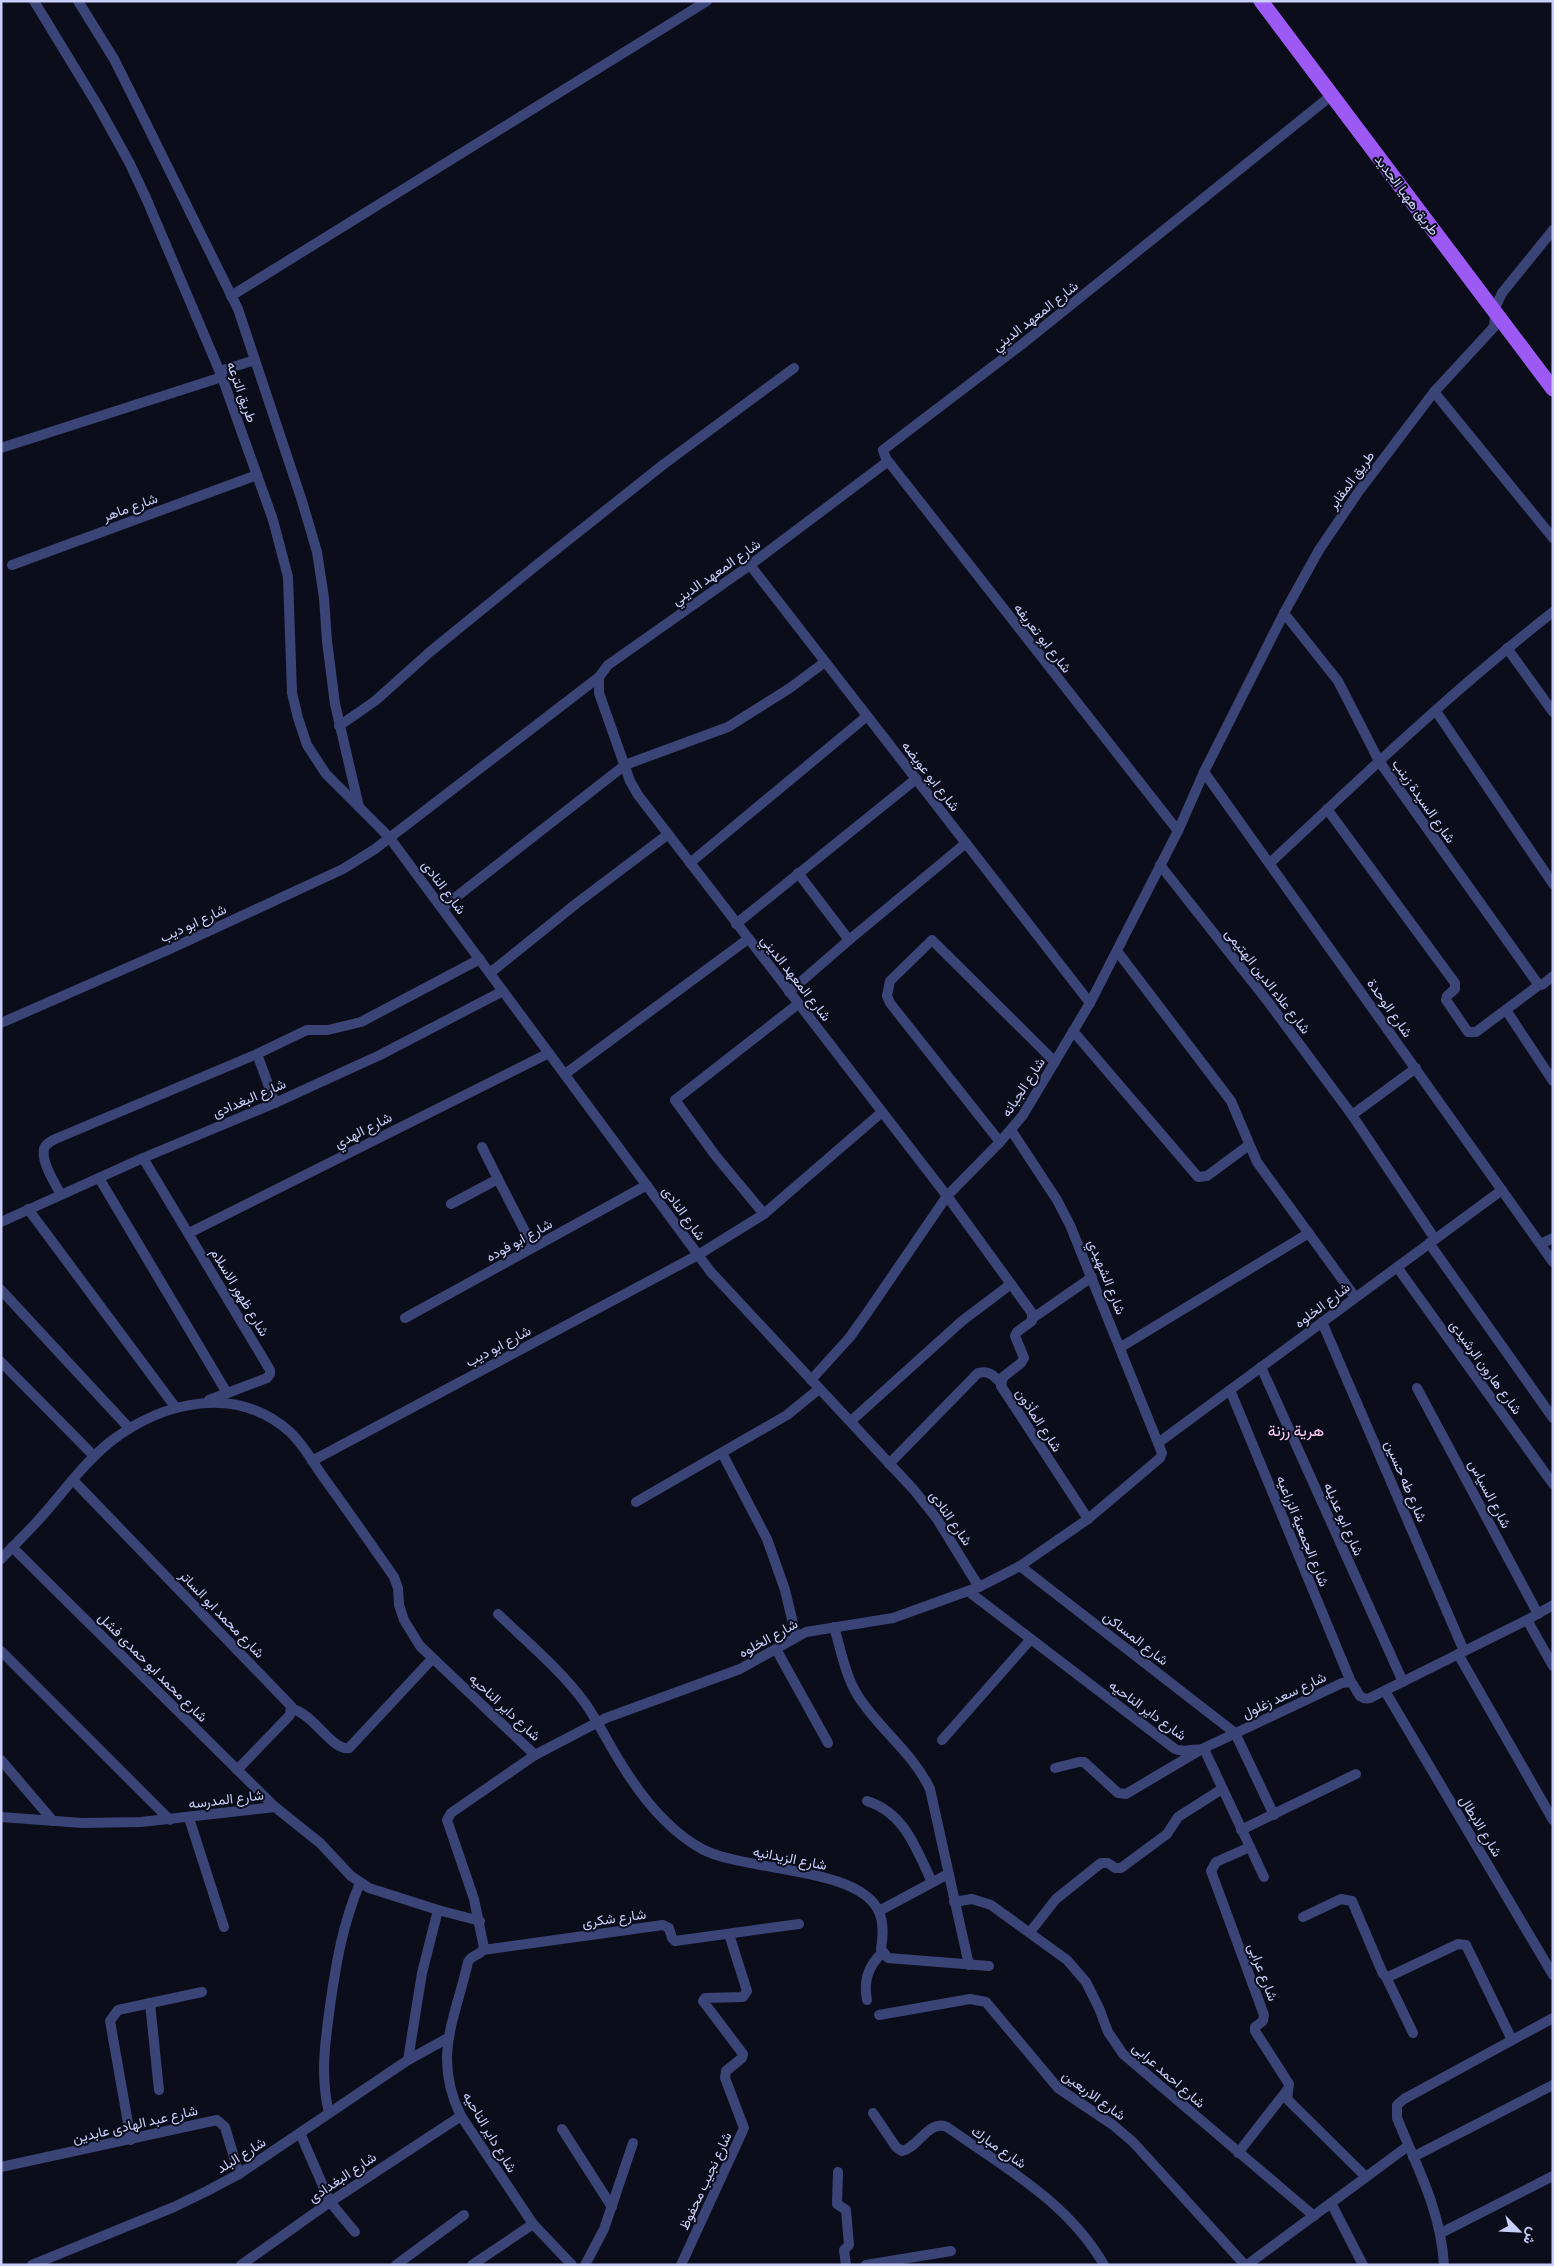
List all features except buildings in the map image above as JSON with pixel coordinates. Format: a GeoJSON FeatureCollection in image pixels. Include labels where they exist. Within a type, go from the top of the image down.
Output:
{"type":"FeatureCollection","features":[{"type":"Feature","properties":{"kind":"main road","name":"طريق ههيا الجديد"},"geometry":{"type":"LineString","coordinates":[[1261,1],[1553,389]]}},
{"type":"Feature","properties":{"kind":"street","name":"طريق الترعه"},"geometry":{"type":"LineString","coordinates":[[34,1],[98,106],[129,162],[221,374],[273,520],[288,577],[292,693],[307,746],[326,774],[389,837]]}},
{"type":"Feature","properties":{"kind":"street","name":"طريق الترعه"},"geometry":{"type":"LineString","coordinates":[[78,1],[114,59],[142,112],[238,309],[302,500],[317,552],[324,598],[330,678],[338,726],[360,807]]}},
{"type":"Feature","properties":{"kind":"street"},"geometry":{"type":"LineString","coordinates":[[231,296],[707,1]]}},
{"type":"Feature","properties":{"kind":"street","name":"شارع المعهد الديني"},"geometry":{"type":"LineString","coordinates":[[947,1196],[638,795],[599,693],[599,677],[608,665],[750,566],[888,461],[882,454],[882,450],[1021,345],[1332,95]]}},
{"type":"Feature","properties":{"kind":"street","name":"طريق المقابر"},"geometry":{"type":"LineString","coordinates":[[1204,772],[1284,613],[1338,520],[1434,392],[1491,331],[1496,320],[1495,314],[1498,299],[1553,230]]}},
{"type":"Feature","properties":{"kind":"street"},"geometry":{"type":"LineString","coordinates":[[1,448],[221,374],[255,360]]}},
{"type":"Feature","properties":{"kind":"street"},"geometry":{"type":"LineString","coordinates":[[338,726],[375,701],[431,651],[664,464],[794,368]]}},
{"type":"Feature","properties":{"kind":"street"},"geometry":{"type":"LineString","coordinates":[[1434,392],[1553,538]]}},
{"type":"Feature","properties":{"kind":"street","name":"شارع ابو تعريفه"},"geometry":{"type":"LineString","coordinates":[[888,461],[1178,831]]}},
{"type":"Feature","properties":{"kind":"street","name":"شارع ماهر"},"geometry":{"type":"LineString","coordinates":[[12,565],[257,475]]}},
{"type":"Feature","properties":{"kind":"street","name":"شارع ابو عويضه"},"geometry":{"type":"LineString","coordinates":[[750,566],[1090,1003]]}},
{"type":"Feature","properties":{"kind":"street"},"geometry":{"type":"LineString","coordinates":[[1270,863],[1379,761],[1507,648],[1553,612]]}},
{"type":"Feature","properties":{"kind":"street","name":"شارع السيدة زينب"},"geometry":{"type":"LineString","coordinates":[[1284,613],[1338,682],[1379,761],[1539,985]]}},
{"type":"Feature","properties":{"kind":"street"},"geometry":{"type":"LineString","coordinates":[[1507,648],[1553,712]]}},
{"type":"Feature","properties":{"kind":"street"},"geometry":{"type":"LineString","coordinates":[[442,908],[625,765],[728,727],[790,688],[826,662]]}},
{"type":"Feature","properties":{"kind":"street","name":"شارع ابو ديب"},"geometry":{"type":"LineString","coordinates":[[1,1023],[170,949],[343,869],[374,849],[599,677]]}},
{"type":"Feature","properties":{"kind":"street"},"geometry":{"type":"LineString","coordinates":[[1436,711],[1553,884]]}},
{"type":"Feature","properties":{"kind":"street"},"geometry":{"type":"LineString","coordinates":[[690,863],[867,716]]}},
{"type":"Feature","properties":{"kind":"street","name":"شارع الجبانه"},"geometry":{"type":"LineString","coordinates":[[810,1380],[868,1313],[947,1196],[1011,1130],[1090,1003],[1178,831],[1204,772]]}},
{"type":"Feature","properties":{"kind":"street","name":"شارع الوحدة"},"geometry":{"type":"LineString","coordinates":[[1204,772],[1553,1262]]}},
{"type":"Feature","properties":{"kind":"street"},"geometry":{"type":"LineString","coordinates":[[736,924],[916,779]]}},
{"type":"Feature","properties":{"kind":"street"},"geometry":{"type":"LineString","coordinates":[[1327,810],[1455,983],[1456,989],[1447,996],[1446,1000],[1470,1033],[1476,1032],[1539,985],[1542,986],[1553,976]]}},
{"type":"Feature","properties":{"kind":"street"},"geometry":{"type":"LineString","coordinates":[[490,973],[576,903],[667,835]]}},
{"type":"Feature","properties":{"kind":"street","name":"شارع النادى"},"geometry":{"type":"LineString","coordinates":[[389,837],[698,1255],[810,1380],[890,1464],[937,1519],[979,1587]]}},
{"type":"Feature","properties":{"kind":"street"},"geometry":{"type":"LineString","coordinates":[[789,992],[966,843]]}},
{"type":"Feature","properties":{"kind":"street","name":"شارع علاء الدين الهتيمى"},"geometry":{"type":"LineString","coordinates":[[1160,865],[1269,1003],[1352,1115],[1432,1241],[1553,1418]]}},
{"type":"Feature","properties":{"kind":"street"},"geometry":{"type":"LineString","coordinates":[[798,874],[849,940]]}},
{"type":"Feature","properties":{"kind":"street"},"geometry":{"type":"LineString","coordinates":[[565,1074],[748,939]]}},
{"type":"Feature","properties":{"kind":"street"},"geometry":{"type":"LineString","coordinates":[[1000,1142],[890,1003],[887,996],[890,981],[932,940],[1055,1062]]}},
{"type":"Feature","properties":{"kind":"street"},"geometry":{"type":"LineString","coordinates":[[1117,951],[1231,1101],[1239,1115],[1257,1162],[1355,1298]]}},
{"type":"Feature","properties":{"kind":"street"},"geometry":{"type":"LineString","coordinates":[[61,1195],[46,1161],[44,1150],[46,1145],[53,1140],[257,1054],[293,1035],[307,1030],[328,1030],[361,1022],[480,959]]}},
{"type":"Feature","properties":{"kind":"street","name":"شارع البغدادى"},"geometry":{"type":"LineString","coordinates":[[1,1222],[143,1158],[275,1103],[380,1055],[503,991]]}},
{"type":"Feature","properties":{"kind":"street"},"geometry":{"type":"LineString","coordinates":[[764,1214],[715,1154],[676,1100],[798,1004]]}},
{"type":"Feature","properties":{"kind":"street"},"geometry":{"type":"LineString","coordinates":[[1506,1010],[1553,1081]]}},
{"type":"Feature","properties":{"kind":"street"},"geometry":{"type":"LineString","coordinates":[[1073,1031],[1198,1177],[1206,1176],[1249,1145]]}},
{"type":"Feature","properties":{"kind":"street","name":"شارع الهدي"},"geometry":{"type":"LineString","coordinates":[[189,1233],[549,1053]]}},
{"type":"Feature","properties":{"kind":"street"},"geometry":{"type":"LineString","coordinates":[[257,1054],[275,1103]]}},
{"type":"Feature","properties":{"kind":"street"},"geometry":{"type":"LineString","coordinates":[[1352,1115],[1416,1068]]}},
{"type":"Feature","properties":{"kind":"street","name":"شارع ابو ديب"},"geometry":{"type":"LineString","coordinates":[[312,1460],[698,1255],[764,1214],[882,1112]]}},
{"type":"Feature","properties":{"kind":"street","name":"شارع الشهيدي"},"geometry":{"type":"LineString","coordinates":[[1011,1130],[1057,1200],[1074,1234],[1158,1443]]}},
{"type":"Feature","properties":{"kind":"street"},"geometry":{"type":"LineString","coordinates":[[482,1147],[533,1247]]}},
{"type":"Feature","properties":{"kind":"street","name":"شارع ظهور الاسلام"},"geometry":{"type":"LineString","coordinates":[[143,1158],[270,1370],[267,1378],[199,1403]]}},
{"type":"Feature","properties":{"kind":"street"},"geometry":{"type":"LineString","coordinates":[[99,1178],[227,1393]]}},
{"type":"Feature","properties":{"kind":"street"},"geometry":{"type":"LineString","coordinates":[[451,1204],[498,1180]]}},
{"type":"Feature","properties":{"kind":"street","name":"شارع ابو فوده"},"geometry":{"type":"LineString","coordinates":[[405,1318],[647,1185]]}},
{"type":"Feature","properties":{"kind":"street","name":"شارع الخلوه"},"geometry":{"type":"LineString","coordinates":[[535,1755],[598,1722],[727,1674],[776,1649],[796,1636],[817,1629],[859,1625],[894,1618],[979,1587],[1020,1566],[1088,1519],[1160,1458],[1162,1453],[1158,1443],[1502,1190]]}},
{"type":"Feature","properties":{"kind":"street"},"geometry":{"type":"LineString","coordinates":[[947,1196],[1032,1313],[1033,1318],[1092,1277]]}},
{"type":"Feature","properties":{"kind":"street"},"geometry":{"type":"LineString","coordinates":[[28,1209],[176,1408]]}},
{"type":"Feature","properties":{"kind":"street"},"geometry":{"type":"LineString","coordinates":[[1120,1347],[1309,1233]]}},
{"type":"Feature","properties":{"kind":"street"},"geometry":{"type":"LineString","coordinates":[[1540,1244],[1553,1238]]}},
{"type":"Feature","properties":{"kind":"street","name":"شارع هارون الرشيدى"},"geometry":{"type":"LineString","coordinates":[[1398,1267],[1553,1484]]}},
{"type":"Feature","properties":{"kind":"street"},"geometry":{"type":"LineString","coordinates":[[851,1421],[962,1321],[1011,1284]]}},
{"type":"Feature","properties":{"kind":"street"},"geometry":{"type":"LineString","coordinates":[[1,1290],[129,1428]]}},
{"type":"Feature","properties":{"kind":"street","name":"شارع المأذون"},"geometry":{"type":"LineString","coordinates":[[1033,1318],[1015,1336],[1025,1355],[1023,1361],[1003,1377],[1000,1382],[1001,1386],[1088,1519]]}},
{"type":"Feature","properties":{"kind":"street","name":"شارع طه حسين"},"geometry":{"type":"LineString","coordinates":[[1322,1322],[1461,1653],[1553,1820]]}},
{"type":"Feature","properties":{"kind":"street"},"geometry":{"type":"LineString","coordinates":[[1,1362],[94,1456]]}},
{"type":"Feature","properties":{"kind":"street","name":"شارع ابو عديله"},"geometry":{"type":"LineString","coordinates":[[1261,1368],[1403,1682]]}},
{"type":"Feature","properties":{"kind":"street"},"geometry":{"type":"LineString","coordinates":[[890,1464],[978,1373],[983,1371],[990,1373],[1000,1382]]}},
{"type":"Feature","properties":{"kind":"street","name":"شارع السياس"},"geometry":{"type":"LineString","coordinates":[[1417,1388],[1538,1614]]}},
{"type":"Feature","properties":{"kind":"street"},"geometry":{"type":"LineString","coordinates":[[636,1502],[787,1415],[819,1389]]}},
{"type":"Feature","properties":{"kind":"street","name":"شارع الجمعية الزراعيه"},"geometry":{"type":"LineString","coordinates":[[1230,1390],[1351,1682]]}},
{"type":"Feature","properties":{"kind":"street","name":"شارع داير الناحيه"},"geometry":{"type":"LineString","coordinates":[[1,1558],[42,1517],[94,1456],[129,1428],[176,1408],[199,1403],[216,1402],[232,1403],[264,1414],[292,1434],[394,1577],[404,1620],[420,1646],[535,1755],[451,1813],[447,1820],[468,1877],[480,1921],[483,1950],[468,1962],[448,2038],[446,2069],[448,2085],[461,2116],[533,2224],[572,2265]]}},
{"type":"Feature","properties":{"kind":"street"},"geometry":{"type":"LineString","coordinates":[[722,1453],[767,1539],[785,1590],[796,1636]]}},
{"type":"Feature","properties":{"kind":"street","name":"شارع محمد ابو الساتر"},"geometry":{"type":"LineString","coordinates":[[73,1480],[290,1704],[292,1709]]}},
{"type":"Feature","properties":{"kind":"street","name":"شارع محمد ابو حمدى فشل"},"geometry":{"type":"LineString","coordinates":[[12,1547],[275,1807]]}},
{"type":"Feature","properties":{"kind":"street","name":"شارع المساكن"},"geometry":{"type":"LineString","coordinates":[[1020,1566],[1235,1733]]}},
{"type":"Feature","properties":{"kind":"street","name":"شارع داير الناحيه"},"geometry":{"type":"LineString","coordinates":[[968,1591],[1175,1749],[1183,1752],[1202,1749]]}},
{"type":"Feature","properties":{"kind":"street"},"geometry":{"type":"LineString","coordinates":[[1351,1682],[1362,1698],[1370,1698],[1527,1620],[1553,1605]]}},
{"type":"Feature","properties":{"kind":"street","name":"شارع الزيدانيه"},"geometry":{"type":"LineString","coordinates":[[498,1614],[569,1683],[598,1722],[637,1787],[675,1830],[692,1843],[710,1853],[730,1860],[791,1870],[844,1883],[864,1894],[879,1911]]}},
{"type":"Feature","properties":{"kind":"street"},"geometry":{"type":"LineString","coordinates":[[1527,1620],[1553,1666]]}},
{"type":"Feature","properties":{"kind":"street"},"geometry":{"type":"LineString","coordinates":[[834,1627],[847,1672],[858,1696],[913,1760],[923,1774],[930,1790],[969,1965]]}},
{"type":"Feature","properties":{"kind":"street"},"geometry":{"type":"LineString","coordinates":[[942,1740],[1030,1639]]}},
{"type":"Feature","properties":{"kind":"street"},"geometry":{"type":"LineString","coordinates":[[776,1649],[828,1743]]}},
{"type":"Feature","properties":{"kind":"street"},"geometry":{"type":"LineString","coordinates":[[1,1651],[170,1820]]}},
{"type":"Feature","properties":{"kind":"street"},"geometry":{"type":"LineString","coordinates":[[237,1770],[290,1715],[292,1709],[307,1715],[338,1746],[349,1748],[432,1659]]}},
{"type":"Feature","properties":{"kind":"street","name":"شارع سعد زغلول"},"geometry":{"type":"LineString","coordinates":[[1055,1768],[1084,1762],[1118,1793],[1126,1794],[1202,1749],[1342,1683],[1351,1682]]}},
{"type":"Feature","properties":{"kind":"street","name":"شارع الابطال"},"geometry":{"type":"LineString","coordinates":[[1385,1691],[1553,1975]]}},
{"type":"Feature","properties":{"kind":"street"},"geometry":{"type":"LineString","coordinates":[[1235,1733],[1274,1815]]}},
{"type":"Feature","properties":{"kind":"street"},"geometry":{"type":"LineString","coordinates":[[1202,1749],[1207,1753],[1264,1877]]}},
{"type":"Feature","properties":{"kind":"street"},"geometry":{"type":"LineString","coordinates":[[1,1760],[53,1821]]}},
{"type":"Feature","properties":{"kind":"street"},"geometry":{"type":"LineString","coordinates":[[1242,1830],[1356,1774]]}},
{"type":"Feature","properties":{"kind":"street"},"geometry":{"type":"LineString","coordinates":[[1030,1932],[1056,1899],[1101,1863],[1108,1863],[1115,1868],[1121,1868],[1167,1834],[1178,1817],[1222,1789]]}},
{"type":"Feature","properties":{"kind":"street"},"geometry":{"type":"LineString","coordinates":[[867,1801],[886,1809],[901,1823],[932,1882]]}},
{"type":"Feature","properties":{"kind":"street","name":"شارع المدرسه"},"geometry":{"type":"LineString","coordinates":[[1,1817],[112,1823],[170,1820],[275,1807],[320,1843],[360,1883],[379,1892],[480,1921]]}},
{"type":"Feature","properties":{"kind":"street"},"geometry":{"type":"LineString","coordinates":[[189,1818],[224,1927]]}},
{"type":"Feature","properties":{"kind":"street","name":"شارع عرابى"},"geometry":{"type":"LineString","coordinates":[[1250,1846],[1213,1865],[1211,1875],[1264,2015],[1263,2021],[1256,2027],[1255,2031],[1290,2086],[1286,2095],[1287,2099],[1366,2177]]}},
{"type":"Feature","properties":{"kind":"street"},"geometry":{"type":"LineString","coordinates":[[867,2000],[865,1990],[869,1969],[882,1953],[882,1930],[879,1911],[948,1874]]}},
{"type":"Feature","properties":{"kind":"street"},"geometry":{"type":"LineString","coordinates":[[329,2113],[323,2086],[323,2054],[340,1938],[349,1908],[360,1883]]}},
{"type":"Feature","properties":{"kind":"street","name":"شارع احمد عرابى"},"geometry":{"type":"LineString","coordinates":[[954,1902],[972,1899],[985,1902],[1056,1951],[1077,1971],[1093,1994],[1108,2032],[1123,2054],[1314,2216]]}},
{"type":"Feature","properties":{"kind":"street"},"geometry":{"type":"LineString","coordinates":[[1303,1917],[1341,1899],[1352,1901],[1383,1974],[1413,2033]]}},
{"type":"Feature","properties":{"kind":"street"},"geometry":{"type":"LineString","coordinates":[[408,2060],[422,1972],[438,1910]]}},
{"type":"Feature","properties":{"kind":"street","name":"شارع شكرى"},"geometry":{"type":"LineString","coordinates":[[483,1950],[663,1925],[669,1928],[672,1938],[676,1941],[799,1924]]}},
{"type":"Feature","properties":{"kind":"street","name":"شارع نجيب محفوظ"},"geometry":{"type":"LineString","coordinates":[[681,2265],[744,2128],[725,2078],[728,2069],[742,2058],[743,2054],[703,2000],[743,1997],[747,1992],[729,1934]]}},
{"type":"Feature","properties":{"kind":"street"},"geometry":{"type":"LineString","coordinates":[[1386,1977],[1458,1944],[1466,1946],[1512,2040]]}},
{"type":"Feature","properties":{"kind":"street"},"geometry":{"type":"LineString","coordinates":[[882,1953],[888,1958],[989,1966]]}},
{"type":"Feature","properties":{"kind":"street"},"geometry":{"type":"LineString","coordinates":[[131,2140],[110,2021],[118,2010],[202,1992]]}},
{"type":"Feature","properties":{"kind":"street","name":"شارع الاربعين"},"geometry":{"type":"LineString","coordinates":[[879,2015],[970,1999],[986,2002],[1044,2074],[1075,2101],[1093,2111],[1133,2142],[1250,2264]]}},
{"type":"Feature","properties":{"kind":"street"},"geometry":{"type":"LineString","coordinates":[[150,2002],[159,2090]]}},
{"type":"Feature","properties":{"kind":"street"},"geometry":{"type":"LineString","coordinates":[[1444,2265],[1441,2233],[1429,2191],[1408,2146],[1396,2114],[1397,2105],[1553,2018]]}},
{"type":"Feature","properties":{"kind":"street","name":"شارع البلد"},"geometry":{"type":"LineString","coordinates":[[32,2265],[174,2207],[239,2174],[408,2060],[448,2038]]}},
{"type":"Feature","properties":{"kind":"street"},"geometry":{"type":"LineString","coordinates":[[1414,2157],[1553,2085]]}},
{"type":"Feature","properties":{"kind":"street"},"geometry":{"type":"LineString","coordinates":[[1238,2152],[1290,2086]]}},
{"type":"Feature","properties":{"kind":"street","name":"شارع مبارك"},"geometry":{"type":"LineString","coordinates":[[873,2113],[896,2147],[902,2151],[909,2149],[934,2127],[940,2125],[947,2127],[1058,2206],[1090,2242],[1104,2265]]}},
{"type":"Feature","properties":{"kind":"street","name":"شارع البغدادى"},"geometry":{"type":"LineString","coordinates":[[241,2265],[330,2202],[461,2116]]}},
{"type":"Feature","properties":{"kind":"street","name":"شارع عبد الهادى عابدين"},"geometry":{"type":"LineString","coordinates":[[1,2167],[217,2120],[225,2127],[239,2174]]}},
{"type":"Feature","properties":{"kind":"street"},"geometry":{"type":"LineString","coordinates":[[562,2129],[612,2207]]}},
{"type":"Feature","properties":{"kind":"street"},"geometry":{"type":"LineString","coordinates":[[300,2133],[330,2202],[355,2232]]}},
{"type":"Feature","properties":{"kind":"street"},"geometry":{"type":"LineString","coordinates":[[585,2265],[604,2229],[633,2143]]}},
{"type":"Feature","properties":{"kind":"street"},"geometry":{"type":"LineString","coordinates":[[1250,2264],[1408,2146]]}},
{"type":"Feature","properties":{"kind":"street"},"geometry":{"type":"LineString","coordinates":[[838,2172],[837,2204],[846,2210],[849,2243],[844,2250],[846,2265]]}},
{"type":"Feature","properties":{"kind":"street"},"geometry":{"type":"LineString","coordinates":[[1441,2233],[1553,2176]]}},
{"type":"Feature","properties":{"kind":"street"},"geometry":{"type":"LineString","coordinates":[[1331,2203],[1363,2265]]}},
{"type":"Feature","properties":{"kind":"street"},"geometry":{"type":"LineString","coordinates":[[396,2265],[464,2215]]}},
{"type":"Feature","properties":{"kind":"street"},"geometry":{"type":"LineString","coordinates":[[472,2265],[533,2224]]}},
{"type":"Feature","properties":{"kind":"street"},"geometry":{"type":"LineString","coordinates":[[866,2265],[951,2251]]}},
{"type":"Feature","properties":{"kind":"district","name":"هرية رزنة"},"geometry":{"type":"Point","coordinates":[1296,1430]}}]}
